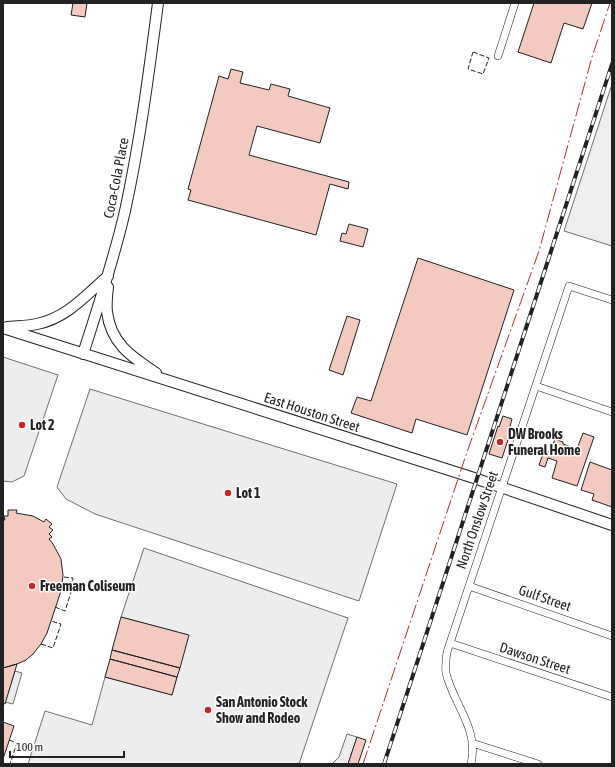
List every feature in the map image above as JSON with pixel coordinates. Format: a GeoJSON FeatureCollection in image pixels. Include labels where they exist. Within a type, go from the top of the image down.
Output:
{"type":"FeatureCollection","features":[{"type":"Feature","properties":{"kind":"main road","name":"Coca-Cola Place"},"geometry":{"type":"LineString","coordinates":[[83,354],[108,276],[125,210],[135,155],[158,3]]}},
{"type":"Feature","properties":{"kind":"main road"},"geometry":{"type":"LineString","coordinates":[[3,328],[38,324],[56,318],[76,305],[108,276]]}},
{"type":"Feature","properties":{"kind":"main road"},"geometry":{"type":"LineString","coordinates":[[108,276],[107,312],[111,329],[120,346],[134,358],[166,380]]}},
{"type":"Feature","properties":{"kind":"main road","name":"East Houston Street"},"geometry":{"type":"LineString","coordinates":[[3,328],[502,487],[612,525]]}},
{"type":"Feature","properties":{"kind":"street"},"geometry":{"type":"LineString","coordinates":[[498,56],[515,3]]}},
{"type":"Feature","properties":{"kind":"street","name":"North Onslow Street"},"geometry":{"type":"LineString","coordinates":[[471,764],[472,735],[446,672],[445,663],[450,643],[568,286],[612,300]]}},
{"type":"Feature","properties":{"kind":"street"},"geometry":{"type":"LineString","coordinates":[[536,386],[612,412]]}},
{"type":"Feature","properties":{"kind":"street","name":"Gulf Street"},"geometry":{"type":"LineString","coordinates":[[469,586],[612,636]]}},
{"type":"Feature","properties":{"kind":"street","name":"Dawson Street"},"geometry":{"type":"LineString","coordinates":[[450,643],[612,697]]}},
{"type":"Feature","properties":{"kind":"street"},"geometry":{"type":"LineString","coordinates":[[472,744],[538,764]]}},
{"type":"Feature","properties":{"kind":"shaded area"},"geometry":{"type":"Polygon","coordinates":[[[612,84],[612,246],[564,231],[612,84]]]}},
{"type":"Feature","properties":{"kind":"shaded area","name":"Lot 2"},"geometry":{"type":"Polygon","coordinates":[[[3,357],[58,375],[24,476],[12,482],[3,481],[3,357]]]}},
{"type":"Feature","properties":{"kind":"shaded area","name":"Lot 1"},"geometry":{"type":"Polygon","coordinates":[[[90,389],[397,484],[359,601],[95,514],[66,499],[57,487],[90,389]]]}},
{"type":"Feature","properties":{"kind":"shaded area"},"geometry":{"type":"Polygon","coordinates":[[[144,548],[348,618],[299,764],[28,764],[45,711],[92,725],[105,677],[172,695],[188,635],[121,617],[144,548]]]}},
{"type":"Feature","properties":{"kind":"shaded area"},"geometry":{"type":"Polygon","coordinates":[[[15,671],[22,673],[13,704],[5,702],[15,671]]]}},
{"type":"Feature","properties":{"kind":"shaded area"},"geometry":{"type":"Polygon","coordinates":[[[347,734],[357,737],[348,764],[332,764],[339,757],[347,734]]]}},
{"type":"Feature","properties":{"kind":"building"},"geometry":{"type":"Polygon","coordinates":[[[73,3],[87,3],[85,17],[71,15],[73,3]]]}},
{"type":"Feature","properties":{"kind":"building"},"geometry":{"type":"Polygon","coordinates":[[[534,3],[592,3],[583,29],[564,23],[551,63],[518,52],[534,3]]]}},
{"type":"Feature","properties":{"kind":"building"},"geometry":{"type":"Polygon","coordinates":[[[231,69],[243,72],[240,83],[269,90],[271,84],[290,89],[288,96],[330,108],[320,143],[257,126],[249,155],[349,182],[348,189],[330,184],[316,235],[188,200],[191,190],[188,189],[219,76],[228,79],[231,69]]]}},
{"type":"Feature","properties":{"kind":"building"},"geometry":{"type":"Polygon","coordinates":[[[349,224],[368,229],[363,247],[340,241],[342,233],[346,234],[349,224]]]}},
{"type":"Feature","properties":{"kind":"building"},"geometry":{"type":"Polygon","coordinates":[[[418,258],[514,290],[467,435],[416,419],[412,433],[351,413],[357,397],[371,401],[418,258]]]}},
{"type":"Feature","properties":{"kind":"building"},"geometry":{"type":"Polygon","coordinates":[[[347,316],[360,320],[343,375],[329,370],[347,316]]]}},
{"type":"Feature","properties":{"kind":"building","name":"DW Brooks Funeral Home"},"geometry":{"type":"Polygon","coordinates":[[[503,416],[512,419],[509,430],[511,431],[502,458],[489,454],[498,426],[499,427],[503,416]]]}},
{"type":"Feature","properties":{"kind":"building"},"geometry":{"type":"Polygon","coordinates":[[[583,433],[594,437],[577,486],[552,478],[557,461],[548,458],[545,467],[539,465],[544,451],[550,452],[555,439],[563,442],[563,444],[577,449],[583,433]]]}},
{"type":"Feature","properties":{"kind":"building"},"geometry":{"type":"Polygon","coordinates":[[[590,462],[612,470],[612,507],[592,500],[594,494],[581,490],[590,462]]]}},
{"type":"Feature","properties":{"kind":"building","name":"Freeman Coliseum"},"geometry":{"type":"Polygon","coordinates":[[[8,510],[17,510],[16,513],[33,516],[44,522],[46,519],[52,524],[49,527],[53,530],[49,534],[52,537],[49,539],[61,559],[63,575],[61,591],[47,633],[41,644],[26,660],[3,668],[3,520],[5,520],[4,516],[8,516],[8,510]]]}},
{"type":"Feature","properties":{"kind":"building"},"geometry":{"type":"Polygon","coordinates":[[[121,617],[189,635],[180,668],[112,650],[121,617]]]}},
{"type":"Feature","properties":{"kind":"building"},"geometry":{"type":"Polygon","coordinates":[[[112,650],[180,668],[177,677],[110,659],[112,650]]]}},
{"type":"Feature","properties":{"kind":"building"},"geometry":{"type":"Polygon","coordinates":[[[110,659],[177,677],[172,695],[105,677],[110,659]]]}},
{"type":"Feature","properties":{"kind":"building"},"geometry":{"type":"Polygon","coordinates":[[[17,664],[5,704],[3,703],[3,668],[17,664]]]}},
{"type":"Feature","properties":{"kind":"building"},"geometry":{"type":"Polygon","coordinates":[[[3,722],[14,726],[3,759],[3,722]]]}},
{"type":"Feature","properties":{"kind":"building"},"geometry":{"type":"Polygon","coordinates":[[[357,737],[366,740],[358,764],[348,764],[357,737]]]}},
{"type":"Feature","properties":{"kind":"railway"},"geometry":{"type":"LineString","coordinates":[[384,764],[612,64]]}},
{"type":"Feature","properties":{"kind":"fence"},"geometry":{"type":"LineString","coordinates":[[473,52],[489,58],[483,74],[468,69],[473,52]]}},
{"type":"Feature","properties":{"kind":"fence"},"geometry":{"type":"LineString","coordinates":[[55,607],[65,611],[72,589],[73,578],[63,577]]}},
{"type":"Feature","properties":{"kind":"fence"},"geometry":{"type":"LineString","coordinates":[[41,644],[53,648],[61,624],[51,621]]}},
{"type":"Feature","properties":{"kind":"fence"},"geometry":{"type":"LineString","coordinates":[[9,740],[17,743],[10,764]]}},
{"type":"Feature","properties":{"kind":"power"},"geometry":{"type":"LineString","coordinates":[[363,764],[466,455],[539,251],[592,57],[610,3]]}},
{"type":"Feature","properties":{"kind":"place","name":"Lot 2"},"geometry":{"type":"Point","coordinates":[22,425]}},
{"type":"Feature","properties":{"kind":"place","name":"DW Brooks Funeral Home"},"geometry":{"type":"Point","coordinates":[500,442]}},
{"type":"Feature","properties":{"kind":"place","name":"Lot 1"},"geometry":{"type":"Point","coordinates":[228,493]}},
{"type":"Feature","properties":{"kind":"place","name":"Freeman Coliseum"},"geometry":{"type":"Point","coordinates":[32,586]}},
{"type":"Feature","properties":{"kind":"place","name":"San Antonio Stock Show and Rodeo"},"geometry":{"type":"Point","coordinates":[208,710]}}]}
